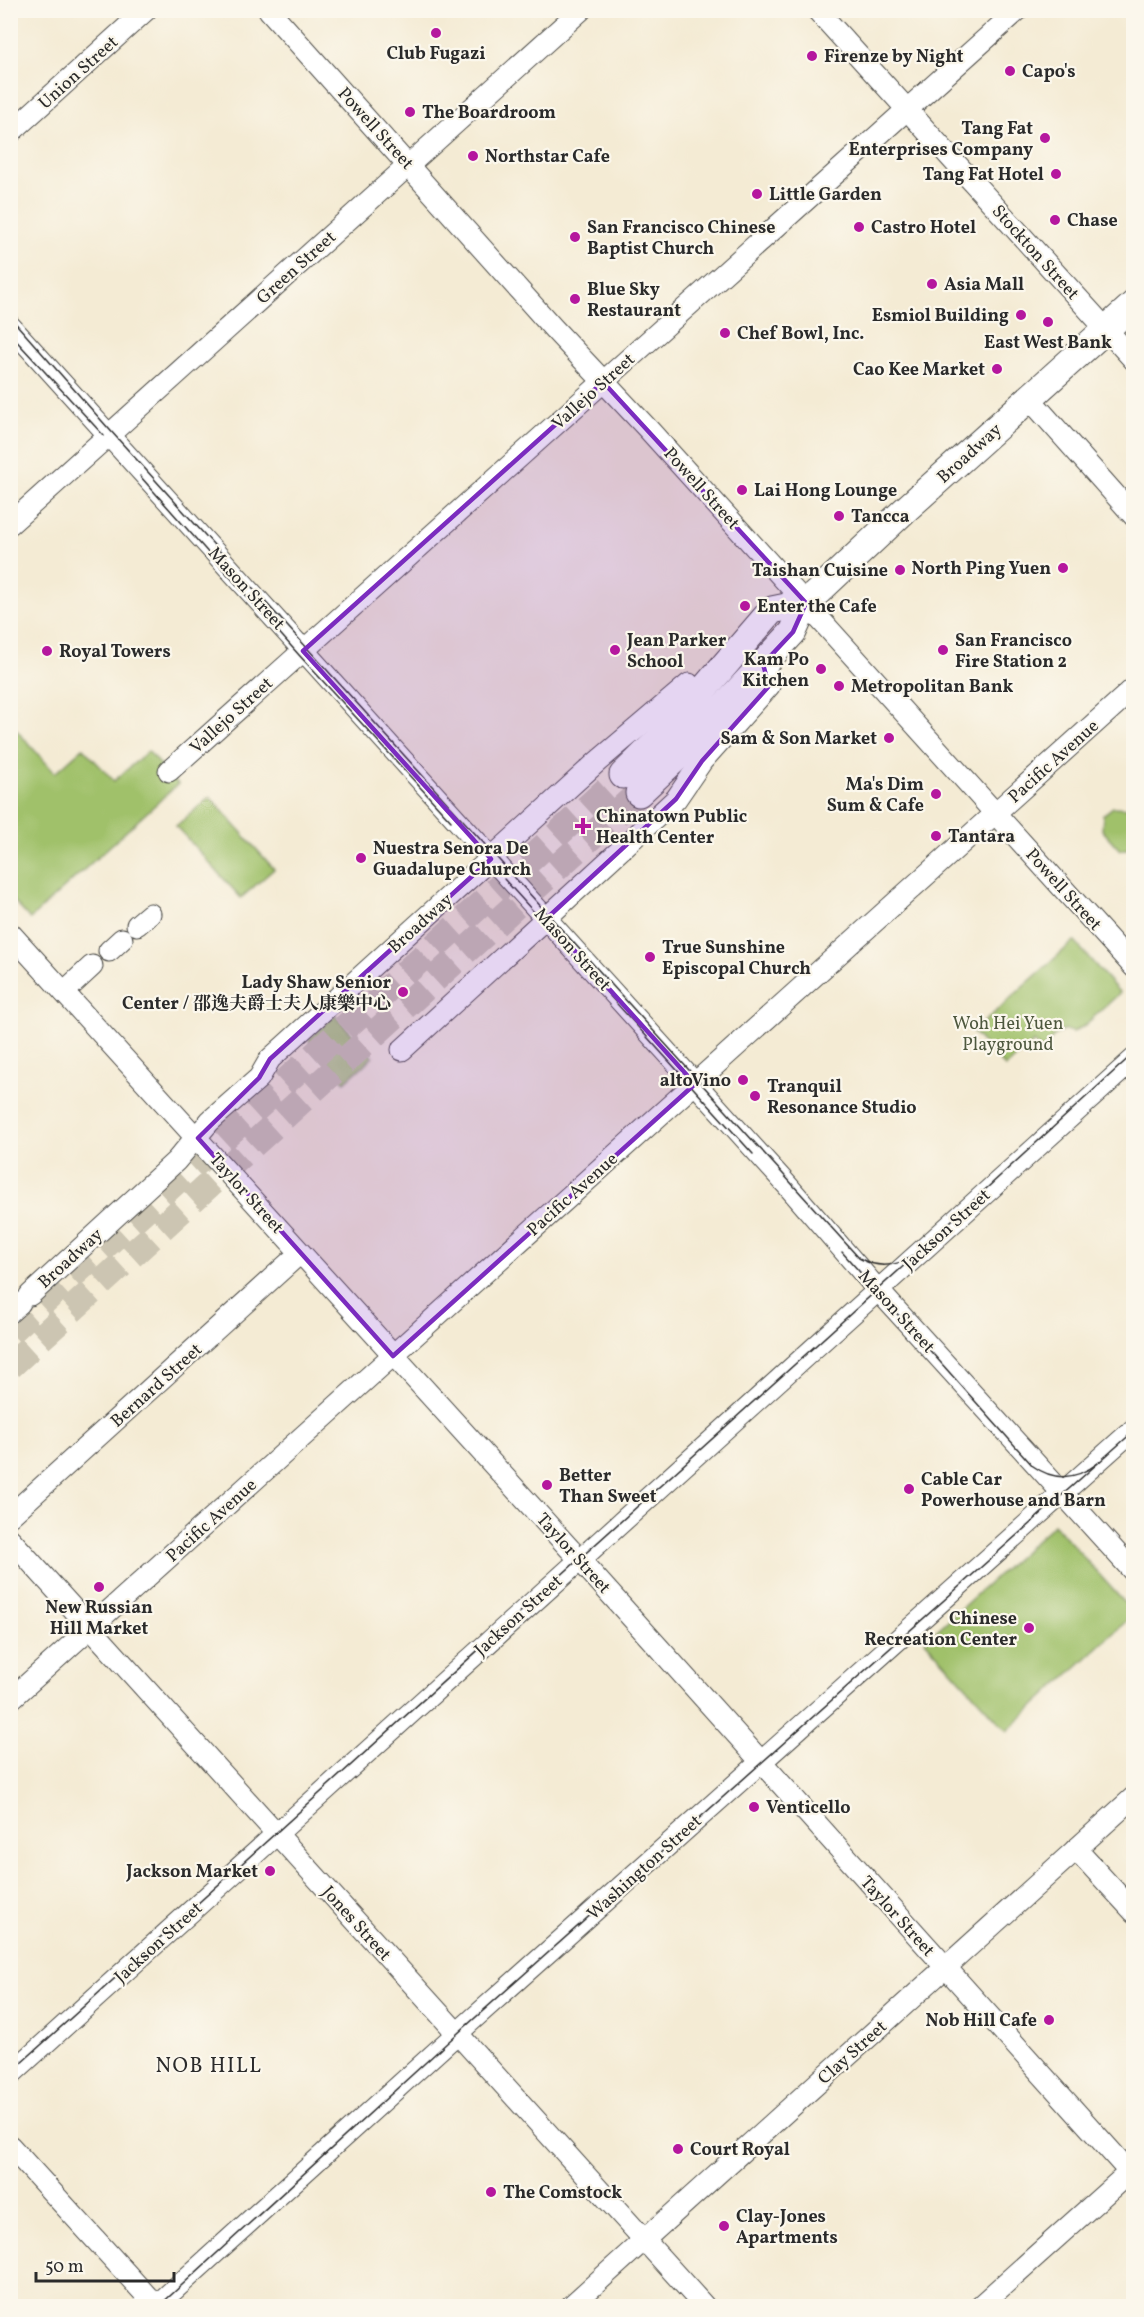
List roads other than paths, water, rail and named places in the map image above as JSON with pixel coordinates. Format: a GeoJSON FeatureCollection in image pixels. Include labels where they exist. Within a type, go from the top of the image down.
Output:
{"type":"FeatureCollection","features":[{"type":"Feature","properties":{"kind":"main road","name":"Broadway"},"geometry":{"type":"LineString","coordinates":[[806,603],[772,610],[701,681],[631,784],[672,762],[767,672],[793,632],[806,603],[1134,304]]}},
{"type":"Feature","properties":{"kind":"street","name":"Union Street"},"geometry":{"type":"LineString","coordinates":[[10,133],[146,10]]}},
{"type":"Feature","properties":{"kind":"street","name":"Powell Street"},"geometry":{"type":"LineString","coordinates":[[269,10],[1134,967]]}},
{"type":"Feature","properties":{"kind":"street","name":"Green Street"},"geometry":{"type":"LineString","coordinates":[[10,524],[581,10]]}},
{"type":"Feature","properties":{"kind":"street","name":"Stockton Street"},"geometry":{"type":"LineString","coordinates":[[817,10],[1134,360]]}},
{"type":"Feature","properties":{"kind":"street","name":"Vallejo Street"},"geometry":{"type":"LineString","coordinates":[[169,771],[1017,10]]}},
{"type":"Feature","properties":{"kind":"street","name":"Mason Street"},"geometry":{"type":"LineString","coordinates":[[10,326],[1134,1572]]}},
{"type":"Feature","properties":{"kind":"street"},"geometry":{"type":"LineString","coordinates":[[1029,398],[1134,516]]}},
{"type":"Feature","properties":{"kind":"street","name":"Broadway"},"geometry":{"type":"LineString","coordinates":[[402,1050],[676,799],[702,761],[769,686],[767,672]]}},
{"type":"Feature","properties":{"kind":"street","name":"Broadway"},"geometry":{"type":"LineString","coordinates":[[20,1303],[176,1161],[198,1138],[210,1121],[259,1078],[270,1059],[597,762],[701,681]]}},
{"type":"Feature","properties":{"kind":"street","name":"Pacific Avenue"},"geometry":{"type":"LineString","coordinates":[[10,1700],[1134,688]]}},
{"type":"Feature","properties":{"kind":"street","name":"Taylor Street"},"geometry":{"type":"LineString","coordinates":[[10,933],[1132,2172]]}},
{"type":"Feature","properties":{"kind":"street"},"geometry":{"type":"LineString","coordinates":[[64,992],[92,966]]}},
{"type":"Feature","properties":{"kind":"street","name":"Jackson Street"},"geometry":{"type":"LineString","coordinates":[[10,2075],[1134,1059]]}},
{"type":"Feature","properties":{"kind":"street","name":"Bernard Street"},"geometry":{"type":"LineString","coordinates":[[10,1516],[300,1253]]}},
{"type":"Feature","properties":{"kind":"street","name":"Washington Street"},"geometry":{"type":"LineString","coordinates":[[156,2307],[457,2033],[1134,1430]]}},
{"type":"Feature","properties":{"kind":"street","name":"Jones Street"},"geometry":{"type":"LineString","coordinates":[[10,1539],[704,2307]]}},
{"type":"Feature","properties":{"kind":"street","name":"Clay Street"},"geometry":{"type":"LineString","coordinates":[[571,2307],[1134,1797]]}},
{"type":"Feature","properties":{"kind":"street"},"geometry":{"type":"LineString","coordinates":[[1076,1849],[1134,1912]]}},
{"type":"Feature","properties":{"kind":"street"},"geometry":{"type":"LineString","coordinates":[[10,2146],[156,2307]]}},
{"type":"Feature","properties":{"kind":"street"},"geometry":{"type":"LineString","coordinates":[[980,2307],[1132,2172]]}},
{"type":"Feature","properties":{"kind":"tunnel"},"geometry":{"type":"LineString","coordinates":[[10,1332],[623,775]]}},
{"type":"Feature","properties":{"kind":"tunnel"},"geometry":{"type":"LineString","coordinates":[[10,1366],[639,793]]}},
{"type":"Feature","properties":{"kind":"tram line"},"geometry":{"type":"LineString","coordinates":[[10,317],[859,1258],[873,1264],[887,1265],[914,1255],[1134,1053]]}},
{"type":"Feature","properties":{"kind":"tram line"},"geometry":{"type":"LineString","coordinates":[[10,334],[104,436]]}},
{"type":"Feature","properties":{"kind":"tram line"},"geometry":{"type":"LineString","coordinates":[[140,476],[451,821]]}},
{"type":"Feature","properties":{"kind":"tram line"},"geometry":{"type":"LineString","coordinates":[[504,879],[753,1154]]}},
{"type":"Feature","properties":{"kind":"tram line"},"geometry":{"type":"LineString","coordinates":[[842,1252],[1033,1466],[1049,1475],[1066,1476],[1082,1472],[1098,1463]]}},
{"type":"Feature","properties":{"kind":"tram line"},"geometry":{"type":"LineString","coordinates":[[10,2073],[908,1262]]}},
{"type":"Feature","properties":{"kind":"tram line"},"geometry":{"type":"LineString","coordinates":[[159,2306],[448,2042],[1134,1431]]}},
{"type":"Feature","properties":{"kind":"place","name":"Club Fugazi"},"geometry":{"type":"Point","coordinates":[436,33]}},
{"type":"Feature","properties":{"kind":"place","name":"Firenze by Night"},"geometry":{"type":"Point","coordinates":[812,56]}},
{"type":"Feature","properties":{"kind":"place","name":"Capo's"},"geometry":{"type":"Point","coordinates":[1010,71]}},
{"type":"Feature","properties":{"kind":"place","name":"The Boardroom"},"geometry":{"type":"Point","coordinates":[410,112]}},
{"type":"Feature","properties":{"kind":"place","name":"Tang Fat Enterprises Company"},"geometry":{"type":"Point","coordinates":[1045,138]}},
{"type":"Feature","properties":{"kind":"place","name":"Northstar Cafe"},"geometry":{"type":"Point","coordinates":[473,156]}},
{"type":"Feature","properties":{"kind":"place","name":"Tang Fat Hotel"},"geometry":{"type":"Point","coordinates":[1056,174]}},
{"type":"Feature","properties":{"kind":"place","name":"Little Garden"},"geometry":{"type":"Point","coordinates":[757,194]}},
{"type":"Feature","properties":{"kind":"place","name":"Chase"},"geometry":{"type":"Point","coordinates":[1055,220]}},
{"type":"Feature","properties":{"kind":"place","name":"Castro Hotel"},"geometry":{"type":"Point","coordinates":[859,227]}},
{"type":"Feature","properties":{"kind":"place","name":"San Francisco Chinese Baptist Church"},"geometry":{"type":"Point","coordinates":[575,237]}},
{"type":"Feature","properties":{"kind":"place","name":"Asia Mall"},"geometry":{"type":"Point","coordinates":[932,284]}},
{"type":"Feature","properties":{"kind":"place","name":"Blue Sky Restaurant"},"geometry":{"type":"Point","coordinates":[575,299]}},
{"type":"Feature","properties":{"kind":"place","name":"Esmiol Building"},"geometry":{"type":"Point","coordinates":[1021,315]}},
{"type":"Feature","properties":{"kind":"place","name":"East West Bank"},"geometry":{"type":"Point","coordinates":[1048,322]}},
{"type":"Feature","properties":{"kind":"place","name":"Chef Bowl, Inc."},"geometry":{"type":"Point","coordinates":[725,333]}},
{"type":"Feature","properties":{"kind":"place","name":"Cao Kee Market"},"geometry":{"type":"Point","coordinates":[997,369]}},
{"type":"Feature","properties":{"kind":"place","name":"Lai Hong Lounge"},"geometry":{"type":"Point","coordinates":[742,490]}},
{"type":"Feature","properties":{"kind":"place","name":"Tancca"},"geometry":{"type":"Point","coordinates":[839,516]}},
{"type":"Feature","properties":{"kind":"place","name":"North Ping Yuen"},"geometry":{"type":"Point","coordinates":[1063,568]}},
{"type":"Feature","properties":{"kind":"place","name":"Taishan Cuisine"},"geometry":{"type":"Point","coordinates":[900,570]}},
{"type":"Feature","properties":{"kind":"place","name":"Enter the Cafe"},"geometry":{"type":"Point","coordinates":[745,606]}},
{"type":"Feature","properties":{"kind":"place","name":"Jean Parker School"},"geometry":{"type":"Point","coordinates":[615,650]}},
{"type":"Feature","properties":{"kind":"place","name":"San Francisco Fire Station 2"},"geometry":{"type":"Point","coordinates":[943,650]}},
{"type":"Feature","properties":{"kind":"place","name":"Royal Towers"},"geometry":{"type":"Point","coordinates":[47,651]}},
{"type":"Feature","properties":{"kind":"place","name":"Kam Po Kitchen"},"geometry":{"type":"Point","coordinates":[821,669]}},
{"type":"Feature","properties":{"kind":"place","name":"Metropolitan Bank"},"geometry":{"type":"Point","coordinates":[839,686]}},
{"type":"Feature","properties":{"kind":"place","name":"Sam & Son Market"},"geometry":{"type":"Point","coordinates":[889,738]}},
{"type":"Feature","properties":{"kind":"place","name":"Ma's Dim Sum & Cafe"},"geometry":{"type":"Point","coordinates":[936,794]}},
{"type":"Feature","properties":{"kind":"place","name":"Chinatown Public Health Center"},"geometry":{"type":"Point","coordinates":[583,826]}},
{"type":"Feature","properties":{"kind":"place","name":"Tantara"},"geometry":{"type":"Point","coordinates":[936,836]}},
{"type":"Feature","properties":{"kind":"place","name":"Nuestra Senora De Guadalupe Church"},"geometry":{"type":"Point","coordinates":[361,858]}},
{"type":"Feature","properties":{"kind":"place","name":"True Sunshine Episcopal Church"},"geometry":{"type":"Point","coordinates":[650,957]}},
{"type":"Feature","properties":{"kind":"place","name":"Lady Shaw Senior Center / 邵逸夫爵士夫人康樂中心"},"geometry":{"type":"Point","coordinates":[403,992]}},
{"type":"Feature","properties":{"kind":"place","name":"altoVino"},"geometry":{"type":"Point","coordinates":[743,1080]}},
{"type":"Feature","properties":{"kind":"place","name":"Tranquil Resonance Studio"},"geometry":{"type":"Point","coordinates":[755,1096]}},
{"type":"Feature","properties":{"kind":"place","name":"Better Than Sweet"},"geometry":{"type":"Point","coordinates":[547,1485]}},
{"type":"Feature","properties":{"kind":"place","name":"Cable Car Powerhouse and Barn"},"geometry":{"type":"Point","coordinates":[909,1489]}},
{"type":"Feature","properties":{"kind":"place","name":"New Russian Hill Market"},"geometry":{"type":"Point","coordinates":[99,1587]}},
{"type":"Feature","properties":{"kind":"place","name":"Chinese Recreation Center"},"geometry":{"type":"Point","coordinates":[1029,1628]}},
{"type":"Feature","properties":{"kind":"place","name":"Venticello"},"geometry":{"type":"Point","coordinates":[754,1807]}},
{"type":"Feature","properties":{"kind":"place","name":"Jackson Market"},"geometry":{"type":"Point","coordinates":[270,1871]}},
{"type":"Feature","properties":{"kind":"place","name":"Nob Hill Cafe"},"geometry":{"type":"Point","coordinates":[1049,2020]}},
{"type":"Feature","properties":{"kind":"place","name":"Court Royal"},"geometry":{"type":"Point","coordinates":[678,2149]}},
{"type":"Feature","properties":{"kind":"place","name":"The Comstock"},"geometry":{"type":"Point","coordinates":[491,2192]}},
{"type":"Feature","properties":{"kind":"place","name":"Clay-Jones Apartments"},"geometry":{"type":"Point","coordinates":[724,2226]}},
{"type":"Feature","properties":{"kind":"district","name":"NOB HILL"},"geometry":{"type":"Point","coordinates":[209,2065]}},
{"type":"Feature","properties":{"kind":"park label","name":"Woh Hei Yuen Playground"},"geometry":{"type":"Point","coordinates":[1008,1033]}}]}
